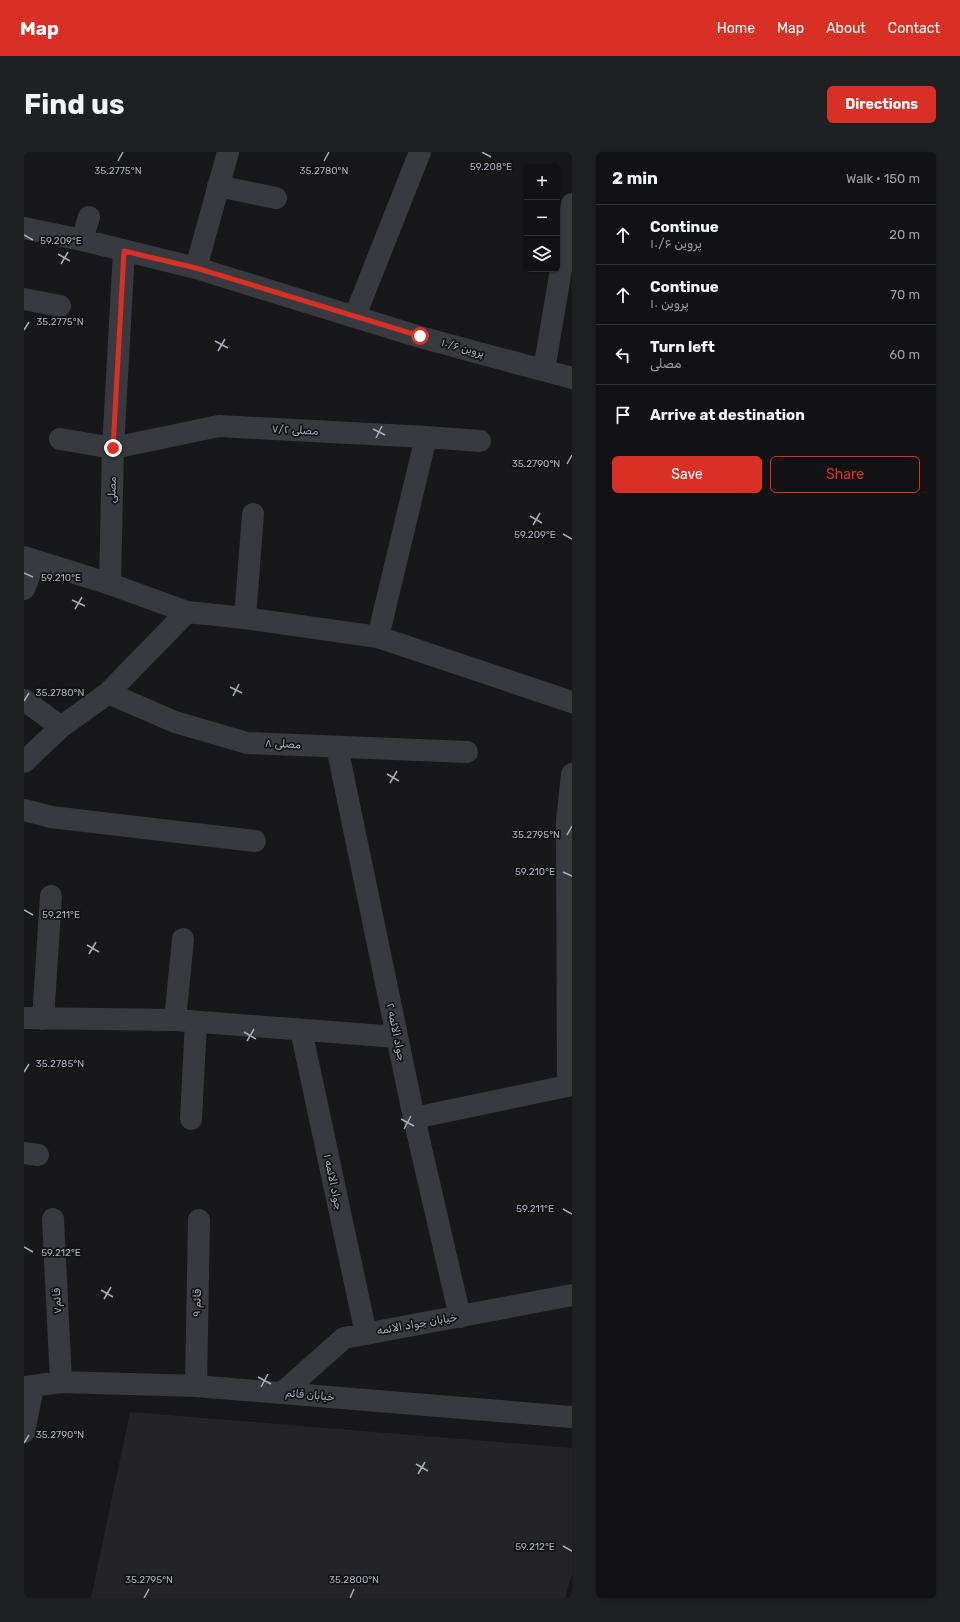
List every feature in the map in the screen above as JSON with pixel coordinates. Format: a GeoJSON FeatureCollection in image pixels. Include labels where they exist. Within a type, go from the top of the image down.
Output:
{"type":"FeatureCollection","features":[{"type":"Feature","properties":{"kind":"street"},"geometry":{"type":"LineString","coordinates":[[196,268],[228,152]]}},
{"type":"Feature","properties":{"kind":"street"},"geometry":{"type":"LineString","coordinates":[[355,316],[420,152]]}},
{"type":"Feature","properties":{"kind":"street"},"geometry":{"type":"LineString","coordinates":[[218,186],[276,198]]}},
{"type":"Feature","properties":{"kind":"street"},"geometry":{"type":"LineString","coordinates":[[544,370],[572,204]]}},
{"type":"Feature","properties":{"kind":"street"},"geometry":{"type":"LineString","coordinates":[[82,240],[89,217]]}},
{"type":"Feature","properties":{"kind":"street","name":"پروین ۱۰/۶"},"geometry":{"type":"LineString","coordinates":[[24,228],[82,240],[196,268],[420,336],[572,378]]}},
{"type":"Feature","properties":{"kind":"street","name":"مصلی"},"geometry":{"type":"LineString","coordinates":[[110,584],[113,448],[124,251]]}},
{"type":"Feature","properties":{"kind":"street"},"geometry":{"type":"LineString","coordinates":[[24,299],[60,306]]}},
{"type":"Feature","properties":{"kind":"street","name":"مصلی ۷/۲"},"geometry":{"type":"LineString","coordinates":[[113,448],[219,426],[426,436],[480,441]]}},
{"type":"Feature","properties":{"kind":"street"},"geometry":{"type":"LineString","coordinates":[[378,637],[426,436]]}},
{"type":"Feature","properties":{"kind":"street"},"geometry":{"type":"LineString","coordinates":[[60,439],[113,448]]}},
{"type":"Feature","properties":{"kind":"street"},"geometry":{"type":"LineString","coordinates":[[245,618],[253,514]]}},
{"type":"Feature","properties":{"kind":"street"},"geometry":{"type":"LineString","coordinates":[[24,589],[30,559],[110,584],[187,612],[245,618],[378,637],[572,702]]}},
{"type":"Feature","properties":{"kind":"street"},"geometry":{"type":"LineString","coordinates":[[24,762],[61,727],[108,693],[187,612]]}},
{"type":"Feature","properties":{"kind":"street","name":"مصلی ۸"},"geometry":{"type":"LineString","coordinates":[[108,693],[175,722],[247,743],[467,752]]}},
{"type":"Feature","properties":{"kind":"street"},"geometry":{"type":"LineString","coordinates":[[24,700],[61,727]]}},
{"type":"Feature","properties":{"kind":"street","name":"جواد الائمه ۲"},"geometry":{"type":"LineString","coordinates":[[337,747],[414,1118],[460,1317]]}},
{"type":"Feature","properties":{"kind":"street"},"geometry":{"type":"LineString","coordinates":[[414,1118],[570,1086],[567,822],[572,774]]}},
{"type":"Feature","properties":{"kind":"street"},"geometry":{"type":"LineString","coordinates":[[24,810],[51,817],[255,841]]}},
{"type":"Feature","properties":{"kind":"street"},"geometry":{"type":"LineString","coordinates":[[51,896],[34,1019],[186,1021],[397,1037]]}},
{"type":"Feature","properties":{"kind":"street"},"geometry":{"type":"LineString","coordinates":[[183,939],[191,1119]]}},
{"type":"Feature","properties":{"kind":"street","name":"جواد الائمه ۱"},"geometry":{"type":"LineString","coordinates":[[301,1030],[366,1334]]}},
{"type":"Feature","properties":{"kind":"street","name":"قائم۷"},"geometry":{"type":"LineString","coordinates":[[53,1219],[61,1382]]}},
{"type":"Feature","properties":{"kind":"street","name":"قائم ۹"},"geometry":{"type":"LineString","coordinates":[[196,1386],[199,1220]]}},
{"type":"Feature","properties":{"kind":"street","name":"خیابان جواد الائمه"},"geometry":{"type":"LineString","coordinates":[[282,1393],[344,1338],[572,1295]]}},
{"type":"Feature","properties":{"kind":"street","name":"خیابان قائم"},"geometry":{"type":"LineString","coordinates":[[28,1387],[61,1382],[196,1386],[572,1417]]}},
{"type":"Feature","properties":{"kind":"street"},"geometry":{"type":"LineString","coordinates":[[24,1432],[28,1387]]}},
{"type":"Feature","properties":{"kind":"shaded area"},"geometry":{"type":"Polygon","coordinates":[[[130,1412],[572,1448],[572,1574],[565,1598],[91,1598],[130,1412]]]}},
{"type":"Feature","properties":{"kind":"route"},"geometry":{"type":"LineString","coordinates":[[113,448],[124,251],[196,268],[420,336]]}}]}
